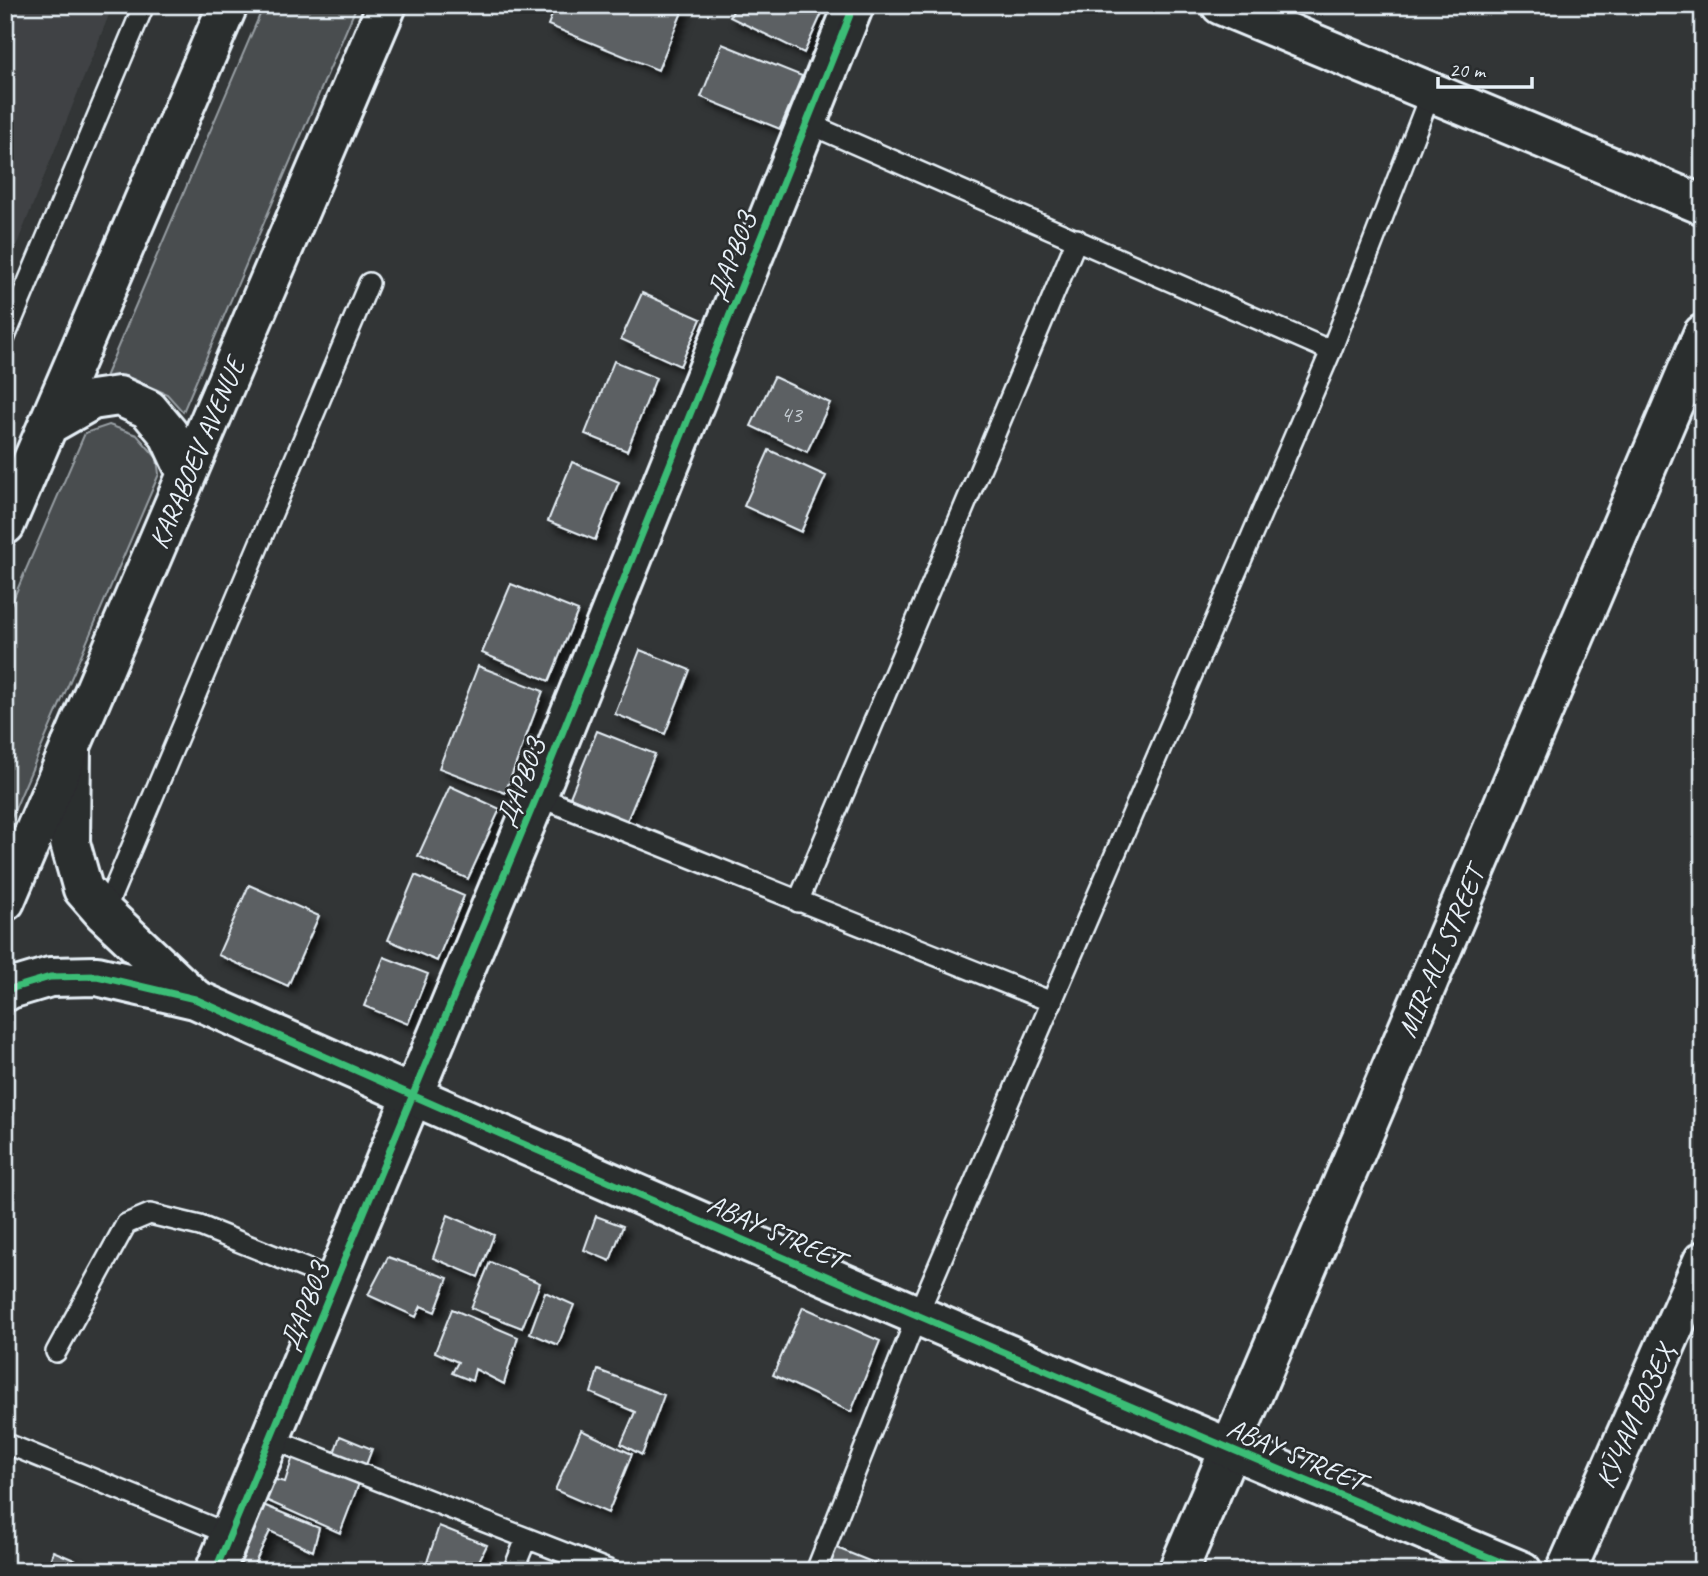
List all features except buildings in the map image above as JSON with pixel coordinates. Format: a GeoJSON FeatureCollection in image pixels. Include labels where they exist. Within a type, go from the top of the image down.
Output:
{"type":"FeatureCollection","features":[{"type":"Feature","properties":{"kind":"main road"},"geometry":{"type":"LineString","coordinates":[[8,501],[48,425],[228,5]]}},
{"type":"Feature","properties":{"kind":"main road","name":"KARABOEV AVENUE"},"geometry":{"type":"LineString","coordinates":[[5,901],[387,5]]}},
{"type":"Feature","properties":{"kind":"main road","name":"ДАРВОЗ"},"geometry":{"type":"LineString","coordinates":[[215,1571],[537,796],[854,5]]}},
{"type":"Feature","properties":{"kind":"main road"},"geometry":{"type":"LineString","coordinates":[[1221,5],[1703,205]]}},
{"type":"Feature","properties":{"kind":"main road","name":"MIR-ALI STREET"},"geometry":{"type":"LineString","coordinates":[[1178,1571],[1703,334]]}},
{"type":"Feature","properties":{"kind":"main road"},"geometry":{"type":"LineString","coordinates":[[48,425],[92,400],[118,396],[148,409],[168,433],[187,474]]}},
{"type":"Feature","properties":{"kind":"main road","name":"ABAY STREET"},"geometry":{"type":"LineString","coordinates":[[72,745],[70,843],[83,889],[104,913],[195,999]]}},
{"type":"Feature","properties":{"kind":"main road","name":"ABAY STREET"},"geometry":{"type":"LineString","coordinates":[[5,992],[50,977],[97,976],[195,999],[917,1316],[1522,1571]]}},
{"type":"Feature","properties":{"kind":"main road","name":"КӮЧАИ ВОЗЕҲ"},"geometry":{"type":"LineString","coordinates":[[1566,1571],[1702,1267]]}},
{"type":"Feature","properties":{"kind":"lane"},"geometry":{"type":"LineString","coordinates":[[5,337],[144,5]]}},
{"type":"Feature","properties":{"kind":"lane"},"geometry":{"type":"LineString","coordinates":[[817,1571],[917,1316],[1331,351],[1431,92]]}},
{"type":"Feature","properties":{"kind":"lane"},"geometry":{"type":"LineString","coordinates":[[807,123],[1331,351]]}},
{"type":"Feature","properties":{"kind":"lane"},"geometry":{"type":"LineString","coordinates":[[798,902],[1077,239]]}},
{"type":"Feature","properties":{"kind":"lane"},"geometry":{"type":"LineString","coordinates":[[104,913],[369,283]]}},
{"type":"Feature","properties":{"kind":"lane"},"geometry":{"type":"LineString","coordinates":[[537,796],[1052,1002]]}},
{"type":"Feature","properties":{"kind":"lane"},"geometry":{"type":"LineString","coordinates":[[56,1352],[126,1224],[150,1214],[200,1226],[337,1281]]}},
{"type":"Feature","properties":{"kind":"lane"},"geometry":{"type":"LineString","coordinates":[[272,1439],[611,1571]]}},
{"type":"Feature","properties":{"kind":"lane"},"geometry":{"type":"LineString","coordinates":[[5,1443],[230,1535]]}},
{"type":"Feature","properties":{"kind":"lane"},"geometry":{"type":"LineString","coordinates":[[513,1571],[526,1539]]}},
{"type":"Feature","properties":{"kind":"shaded area"},"geometry":{"type":"Polygon","coordinates":[[[5,5],[113,5],[5,274],[5,5]]]}},
{"type":"Feature","properties":{"kind":"shaded area"},"geometry":{"type":"Polygon","coordinates":[[[264,5],[357,5],[183,412],[167,394],[126,376],[105,377],[264,5]]]}},
{"type":"Feature","properties":{"kind":"shaded area"},"geometry":{"type":"Polygon","coordinates":[[[109,425],[137,435],[157,458],[159,474],[5,832],[5,618],[85,433],[109,425]]]}},
{"type":"Feature","properties":{"kind":"cycle path"},"geometry":{"type":"LineString","coordinates":[[215,1571],[537,796],[854,5]]}},
{"type":"Feature","properties":{"kind":"cycle path"},"geometry":{"type":"LineString","coordinates":[[5,992],[50,977],[97,976],[195,999],[857,1289],[1522,1571]]}}]}
